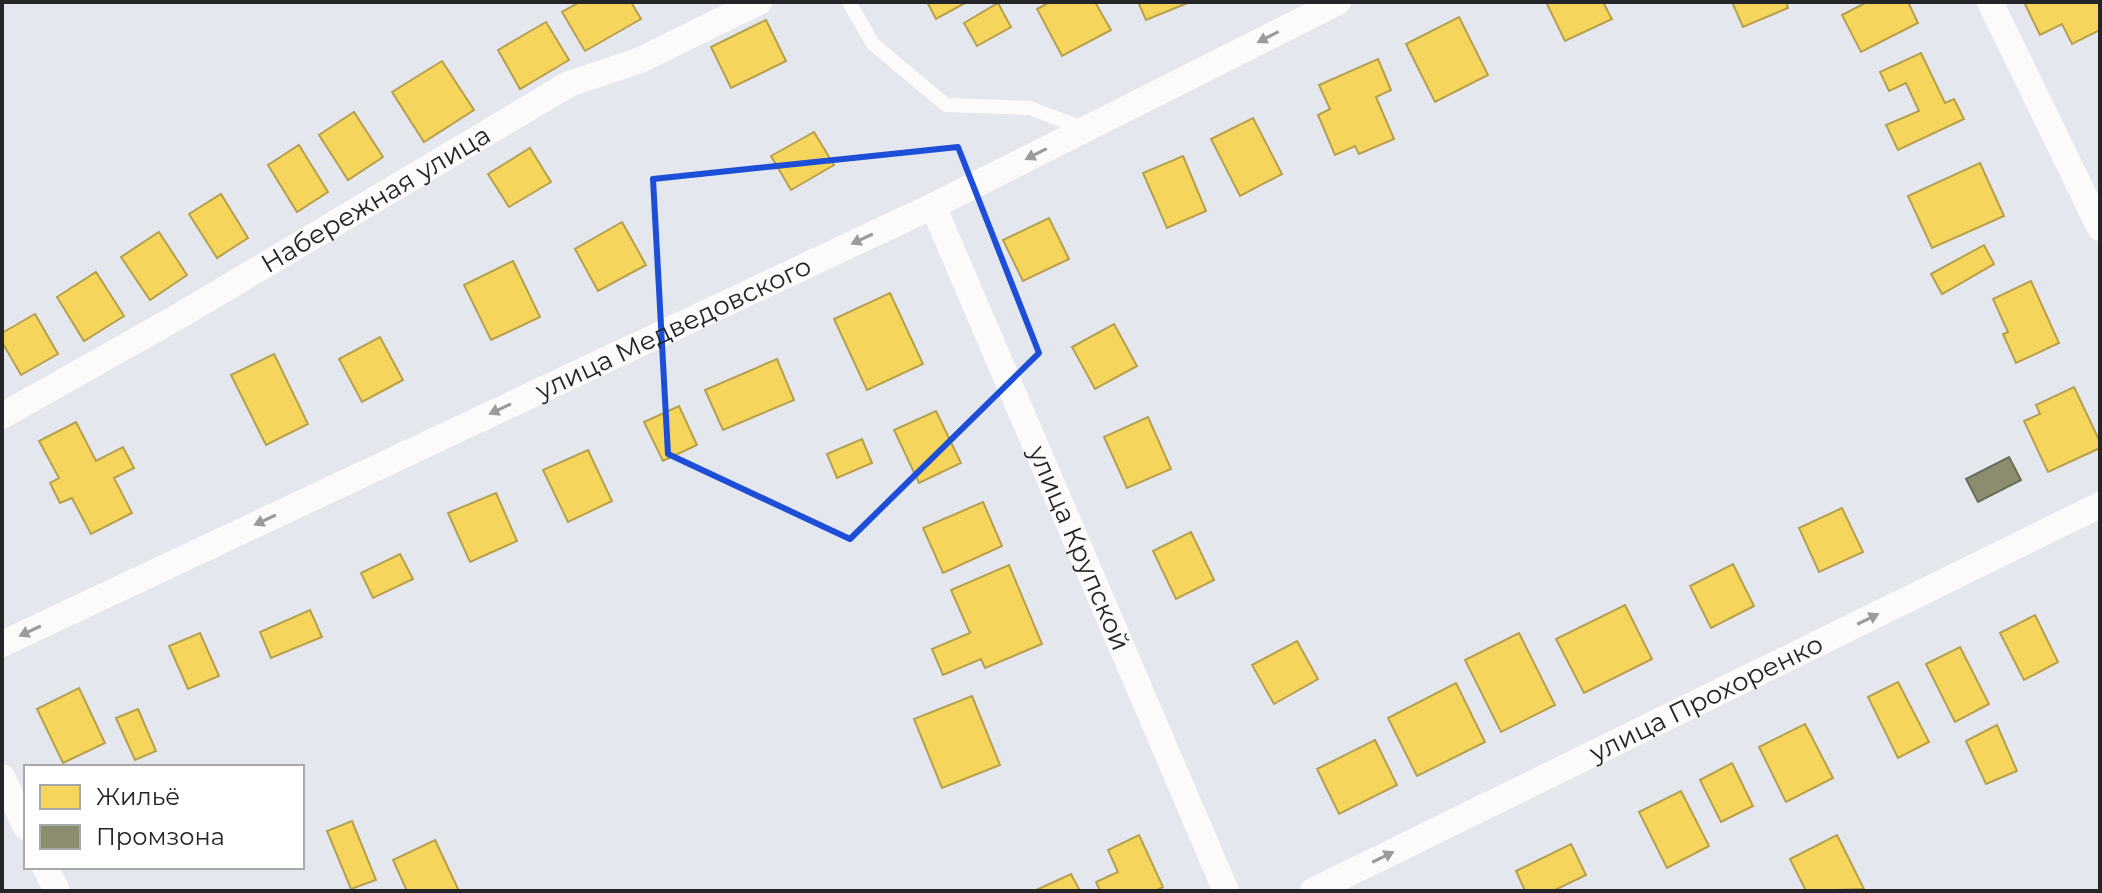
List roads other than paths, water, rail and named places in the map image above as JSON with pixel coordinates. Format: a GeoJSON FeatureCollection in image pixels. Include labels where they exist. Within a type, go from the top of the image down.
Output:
{"type":"FeatureCollection","features":[{"type":"Feature","properties":{"kind":"street","name":"Набережная улица"},"geometry":{"type":"LineString","coordinates":[[2,416],[181,315],[569,84],[638,61],[759,2]]}},
{"type":"Feature","properties":{"kind":"street","name":"улица Медведовского"},"geometry":{"type":"LineString","coordinates":[[2,644],[933,206],[1338,2]]}},
{"type":"Feature","properties":{"kind":"street"},"geometry":{"type":"LineString","coordinates":[[1990,2],[2100,228]]}},
{"type":"Feature","properties":{"kind":"street","name":"улица Крупской"},"geometry":{"type":"LineString","coordinates":[[933,206],[1226,891]]}},
{"type":"Feature","properties":{"kind":"street","name":"улица Прохоренко"},"geometry":{"type":"LineString","coordinates":[[1313,891],[2100,505]]}},
{"type":"Feature","properties":{"kind":"street"},"geometry":{"type":"LineString","coordinates":[[2,777],[24,823]]}},
{"type":"Feature","properties":{"kind":"street"},"geometry":{"type":"LineString","coordinates":[[46,869],[57,891]]}},
{"type":"Feature","properties":{"kind":"lane"},"geometry":{"type":"LineString","coordinates":[[849,2],[873,44],[946,105],[1030,108],[1086,129]]}}]}
